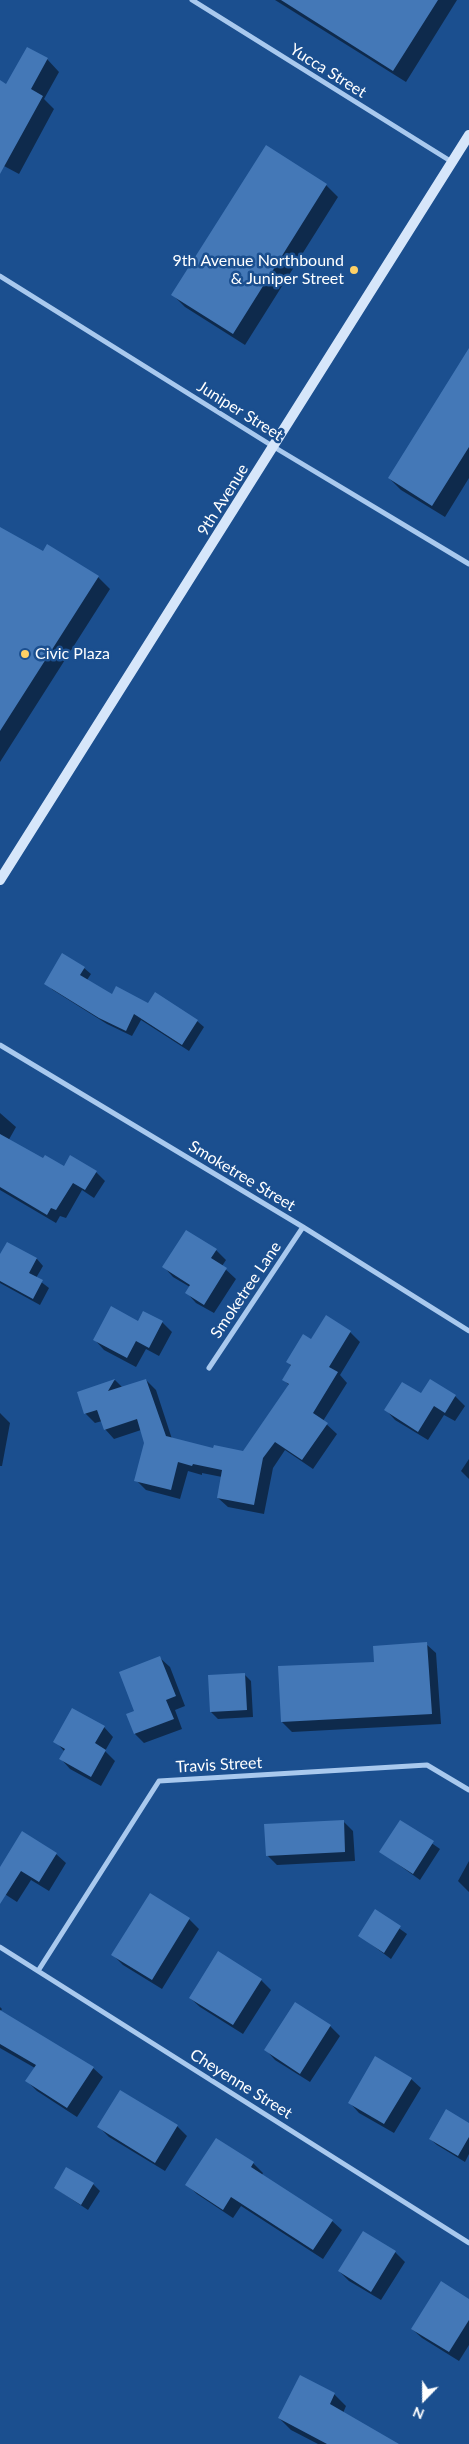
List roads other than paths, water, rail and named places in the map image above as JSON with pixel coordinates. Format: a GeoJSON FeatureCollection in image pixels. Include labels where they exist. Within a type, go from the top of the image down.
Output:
{"type":"FeatureCollection","features":[{"type":"Feature","properties":{"kind":"street","name":"Yucca Street"},"geometry":{"type":"LineString","coordinates":[[192,0],[452,162]]}},
{"type":"Feature","properties":{"kind":"street","name":"9th Avenue"},"geometry":{"type":"LineString","coordinates":[[0,880],[469,135]]}},
{"type":"Feature","properties":{"kind":"street","name":"Juniper Street"},"geometry":{"type":"LineString","coordinates":[[0,276],[274,447],[469,564]]}},
{"type":"Feature","properties":{"kind":"street","name":"Smoketree Street"},"geometry":{"type":"LineString","coordinates":[[0,1046],[303,1227],[469,1331]]}},
{"type":"Feature","properties":{"kind":"street","name":"Smoketree Lane"},"geometry":{"type":"LineString","coordinates":[[209,1368],[303,1227]]}},
{"type":"Feature","properties":{"kind":"street","name":"Travis Street"},"geometry":{"type":"LineString","coordinates":[[38,1971],[159,1781],[427,1765],[469,1790]]}},
{"type":"Feature","properties":{"kind":"street","name":"Cheyenne Street"},"geometry":{"type":"LineString","coordinates":[[0,1947],[469,2243]]}},
{"type":"Feature","properties":{"kind":"place","name":"9th Avenue Northbound & Juniper Street"},"geometry":{"type":"Point","coordinates":[354,270]}},
{"type":"Feature","properties":{"kind":"place","name":"Civic Plaza"},"geometry":{"type":"Point","coordinates":[25,654]}}]}
